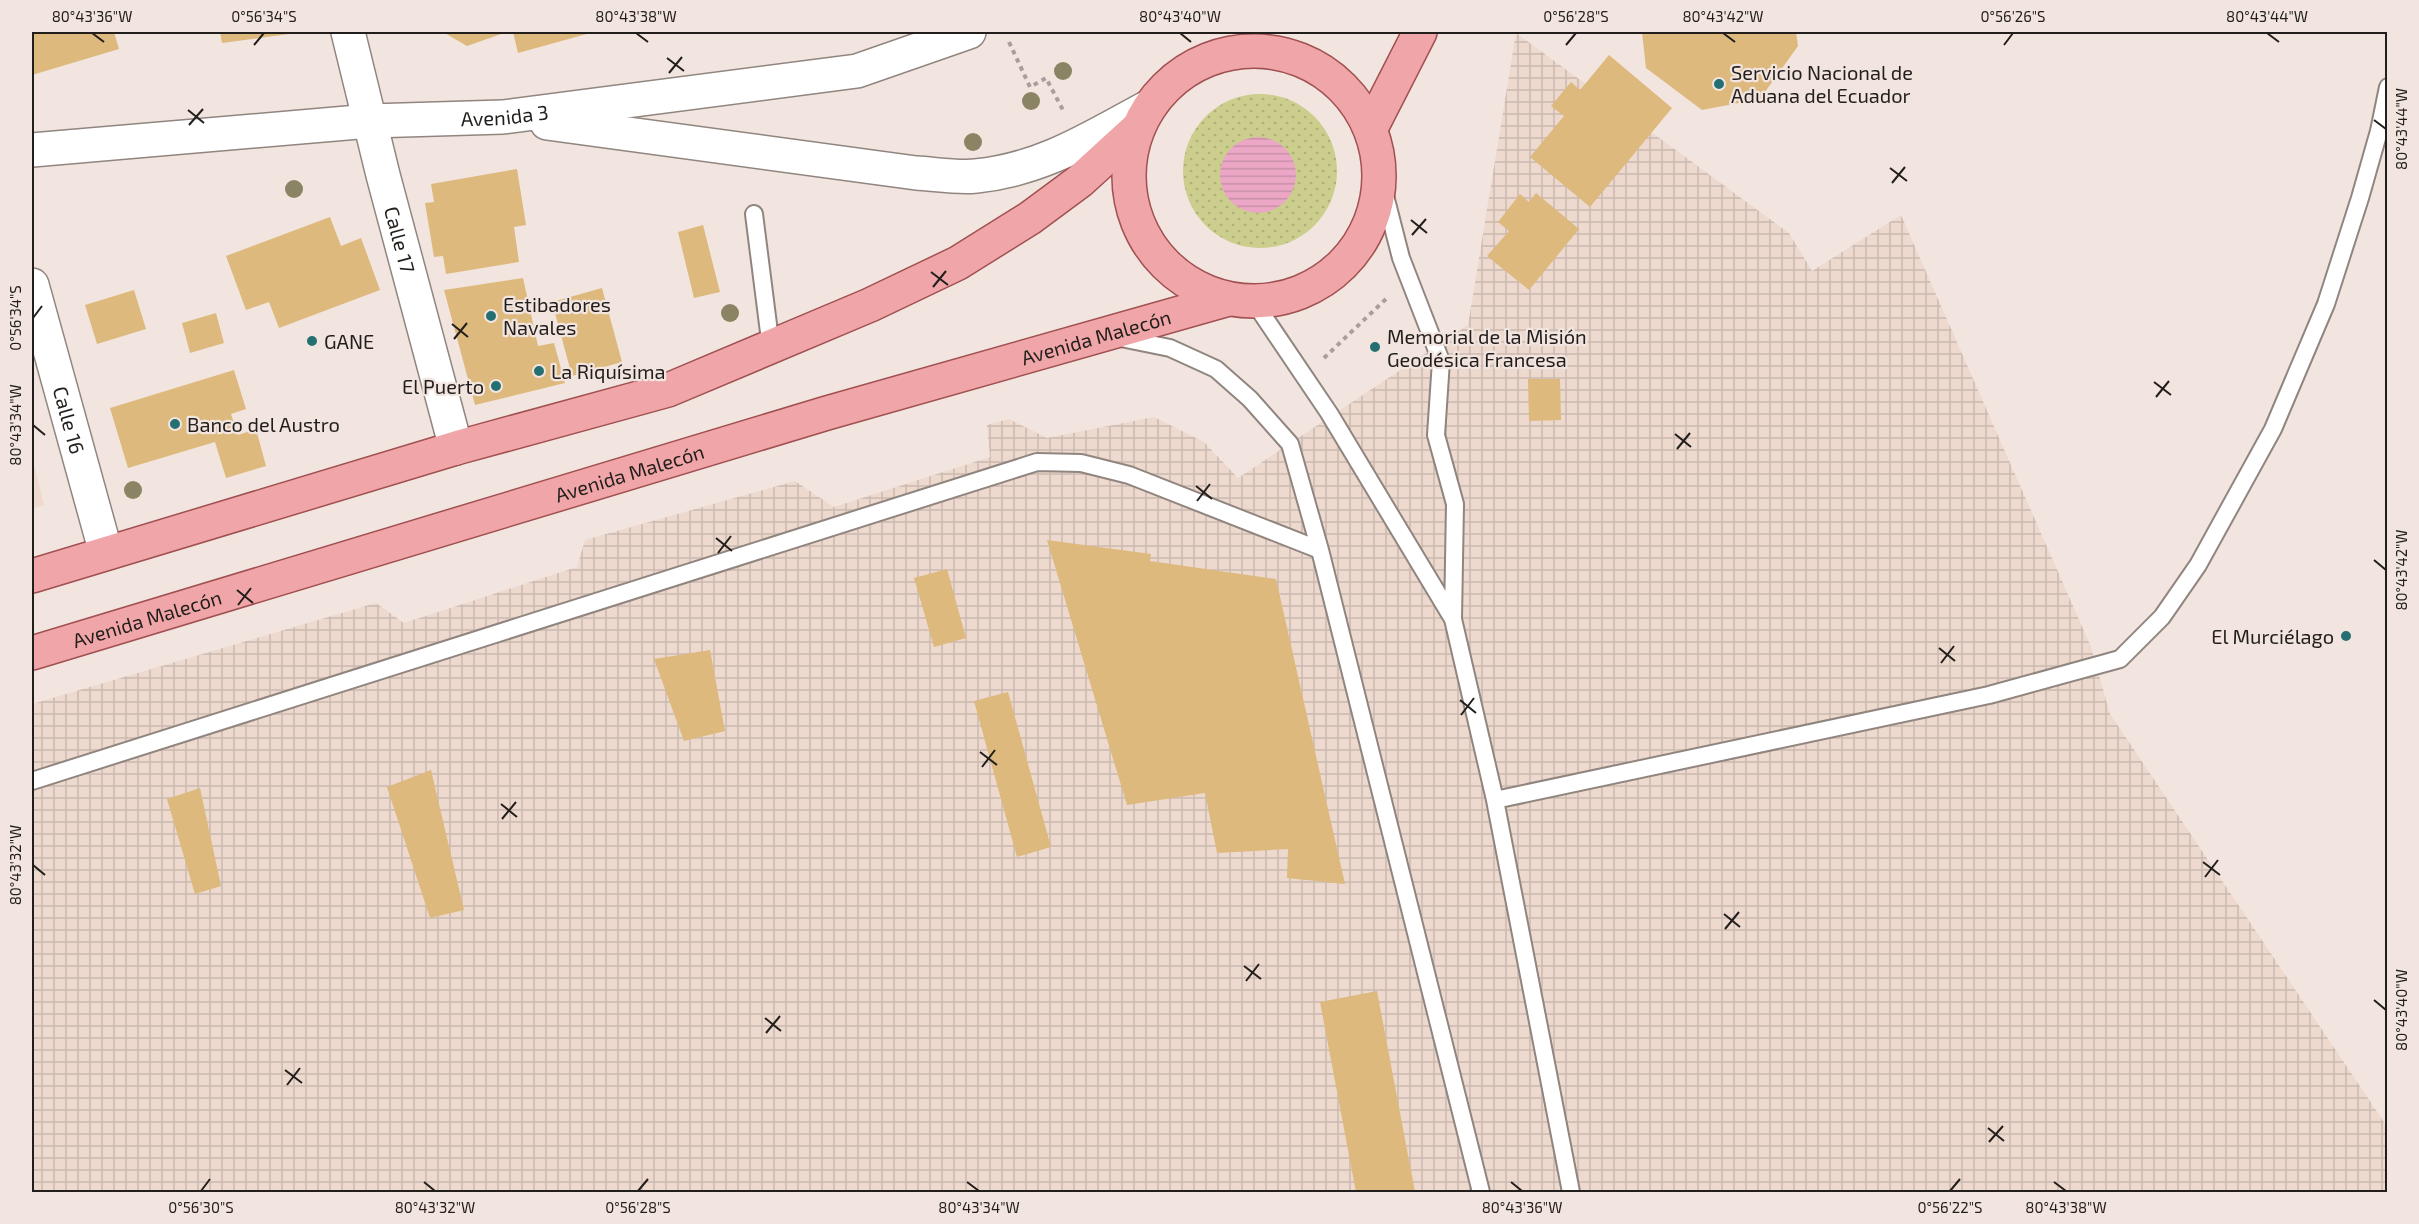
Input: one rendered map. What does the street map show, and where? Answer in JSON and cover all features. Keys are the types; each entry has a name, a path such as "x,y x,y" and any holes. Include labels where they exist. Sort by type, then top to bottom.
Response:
{"main road":[{"path":"32,576 456,448 668,390 870,304 958,263 1030,218 1080,181 1144,117 1166,87 1188,68 1207,59 1241,32"},
{"path":"1371,128 1420,32"},
{"name":"Avenida Malecón","path":"32,653 827,413 1104,334 1241,301 1282,298 1308,289 1332,274 1352,255 1367,231 1377,204 1380,176 1378,152 1371,128 1358,103 1339,82 1316,65 1290,54 1262,50 1234,52 1207,59"},
{"path":"1144,117 1130,158 1129,190 1137,221 1151,248 1172,272 1199,289 1241,301"}],"street":[{"name":"Calle 17","path":"348,32 456,448"},
{"name":"Avenida 3","path":"32,150 370,121 503,117 857,71 969,32"},
{"path":"503,117 916,173 973,176 1011,171 1057,156 1144,117"},
{"name":"Calle 16","path":"32,285 106,553"}],"lane":[{"path":"1495,800 1989,695 2120,659 2162,617 2198,565 2273,429 2326,304 2360,198 2379,131 2388,87"},
{"path":"1380,176 1401,258 1441,361 1436,435 1455,504 1453,620 1495,800 1571,1192"},
{"path":"754,214 771,348"},
{"path":"1241,301 1304,376 1453,620"},
{"path":"1104,334 1170,348 1215,369 1250,399 1290,444 1320,550 1481,1192"},
{"path":"32,781 1037,462 1081,463 1128,475 1320,550"}],"path":[{"path":"1009,42 1030,87 1046,78 1067,118"},
{"path":"1304,376 1409,279"}],"shaded area":[{"path":"1516,33 1789,233 1812,271 1901,215 2091,647 2110,714 2388,1128 2387,1192 32,1192 32,704 376,603 404,623 577,567 585,540 795,481 834,507 990,457 987,425 1009,419 1047,438 1154,417 1204,442 1238,478 1468,325"},
{"path":"1266,137 1279,143 1290,154 1296,167 1294,190 1279,207 1266,213 1250,213 1237,207 1222,190 1220,167 1226,154 1243,139"},
{"path":"32,456 44,505 32,509"}],"green space":[{"path":"1260,94 1289,100 1303,107 1314,117 1324,128 1331,142 1337,171 1331,200 1324,214 1314,225 1303,235 1289,242 1260,248 1231,242 1217,235 1206,225 1196,214 1189,200 1183,171 1189,142 1196,128 1206,117 1217,107 1231,100"}],"building":[{"path":"32,32 114,32 119,49 32,75"},
{"path":"220,32 296,32 296,33 222,43"},
{"path":"443,32 504,32 504,33 467,46"},
{"path":"513,32 594,32 518,53"},
{"name":"Servicio Nacional de Aduana del Ecuador","path":"1642,32 1796,32 1798,46 1760,99 1702,110 1646,68"},
{"path":"1609,55 1672,108 1590,207 1530,157 1564,116 1551,106 1571,82 1580,90"},
{"path":"517,169 526,225 514,227 519,262 446,274 443,256 434,257 425,203 434,202 431,184"},
{"path":"1536,193 1579,229 1529,290 1487,256 1509,231 1498,222 1520,194 1529,202"},
{"path":"330,217 341,246 361,238 380,290 279,328 269,302 246,310 226,256"},
{"path":"703,225 720,292 694,298 678,232"},
{"name":"Estibadores Navales","path":"523,278 538,346 554,343 565,383 475,405 444,290"},
{"path":"602,288 622,362 572,376 552,302"},
{"path":"134,290 146,329 97,344 85,305"},
{"path":"216,313 224,343 190,353 182,323"},
{"name":"Banco del Austro","path":"234,370 246,409 231,414 238,435 256,429 266,466 226,478 215,442 128,468 110,408"},
{"path":"1528,379 1560,379 1561,420 1529,421"},
{"path":"1047,540 1151,554 1150,561 1276,579 1345,884 1287,878 1288,849 1217,853 1205,793 1127,805"},
{"path":"947,569 966,638 934,647 914,578"},
{"path":"710,650 725,731 684,741 654,659"},
{"path":"1008,692 1051,847 1017,857 974,701"},
{"path":"431,770 464,910 430,918 387,787"},
{"path":"200,788 221,886 195,894 167,799"},
{"path":"1377,991 1415,1192 1356,1192 1320,1002"}],"place":[{"name":"Servicio Nacional de Aduana del Ecuador","path":"1719,84"},
{"name":"Estibadores Navales","path":"491,316"},
{"name":"GANE","path":"312,341"},
{"name":"Memorial de la Misión Geodésica Francesa","path":"1375,347"},
{"name":"La Riquísima","path":"539,371"},
{"name":"El Puerto","path":"496,386"},
{"name":"Banco del Austro","path":"175,424"},
{"name":"El Murciélago","path":"2346,636"}]}
